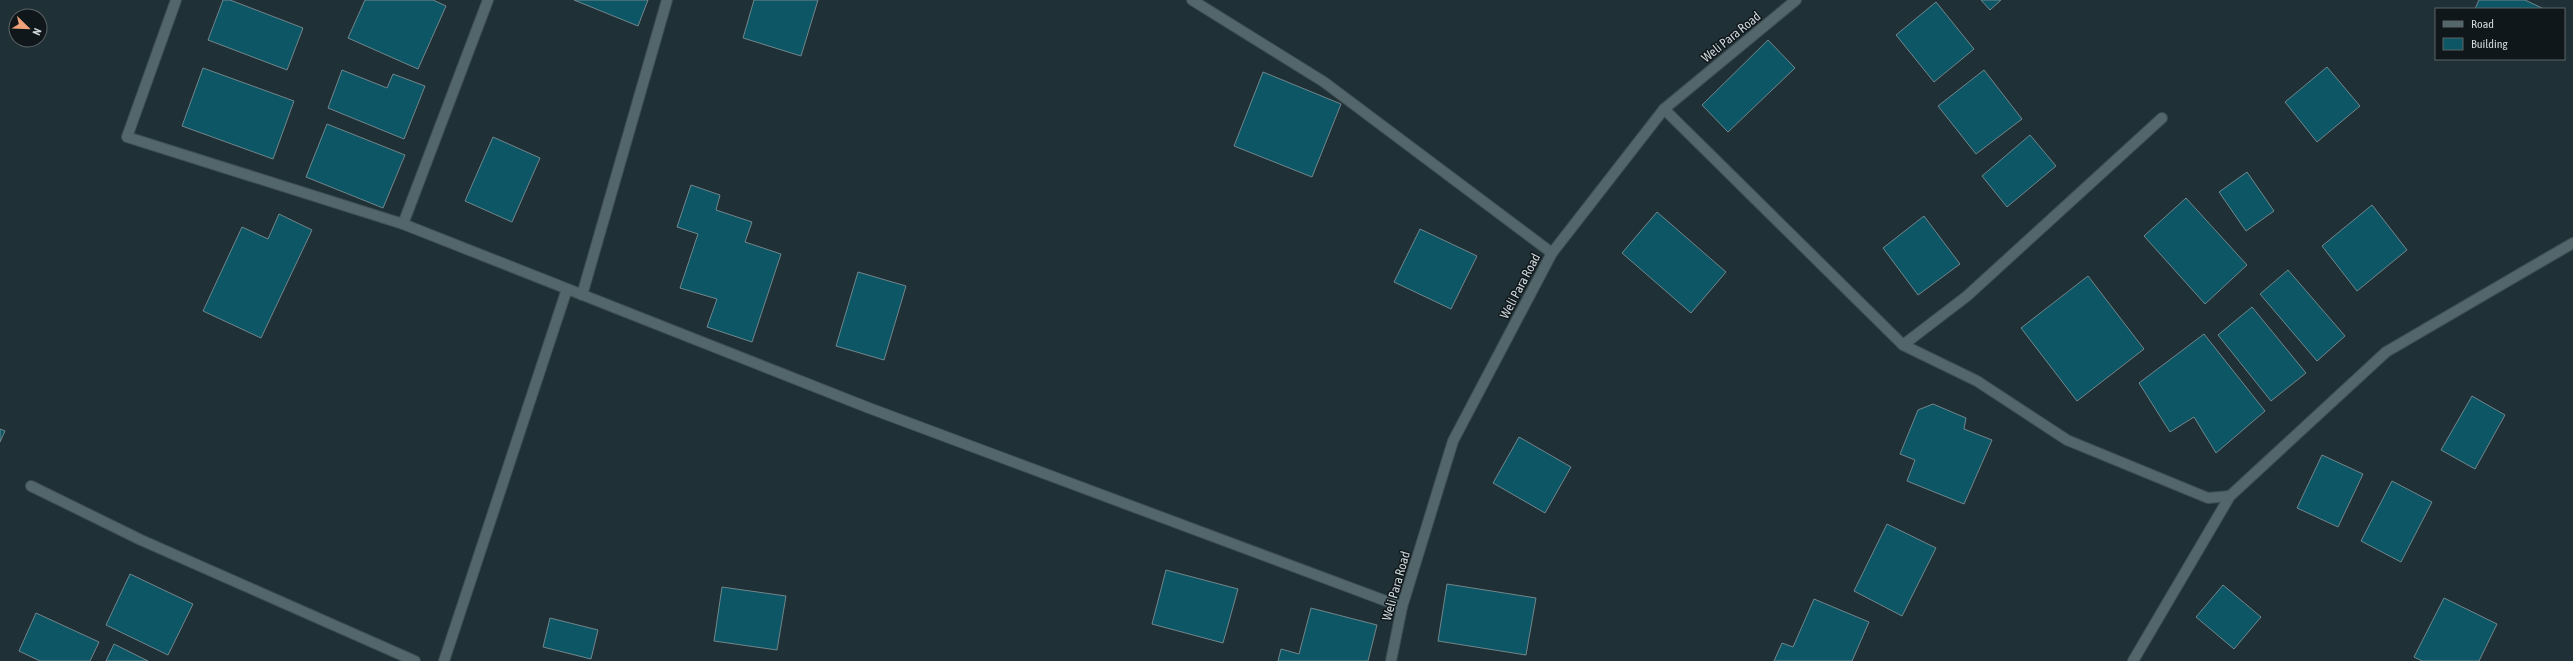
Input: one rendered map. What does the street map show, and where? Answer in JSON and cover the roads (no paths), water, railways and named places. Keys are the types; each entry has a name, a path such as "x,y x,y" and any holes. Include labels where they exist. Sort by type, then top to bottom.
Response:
{"street":[{"path":"176,0 127,136 403,224 869,408 1402,607"},
{"path":"403,224 488,0"},
{"path":"582,295 667,0"},
{"path":"1192,0 1324,82 1552,253"},
{"name":"Weli Para Road","path":"1391,661 1402,607 1453,441 1552,253 1664,109 1796,0"},
{"path":"1664,109 1903,345 1977,381 2067,440 2208,498 2230,496"},
{"path":"1903,345 1967,296 2162,118"},
{"path":"2133,661 2230,496 2386,352 2573,243"},
{"path":"444,661 567,289"},
{"path":"31,486 141,540 415,661"}]}
